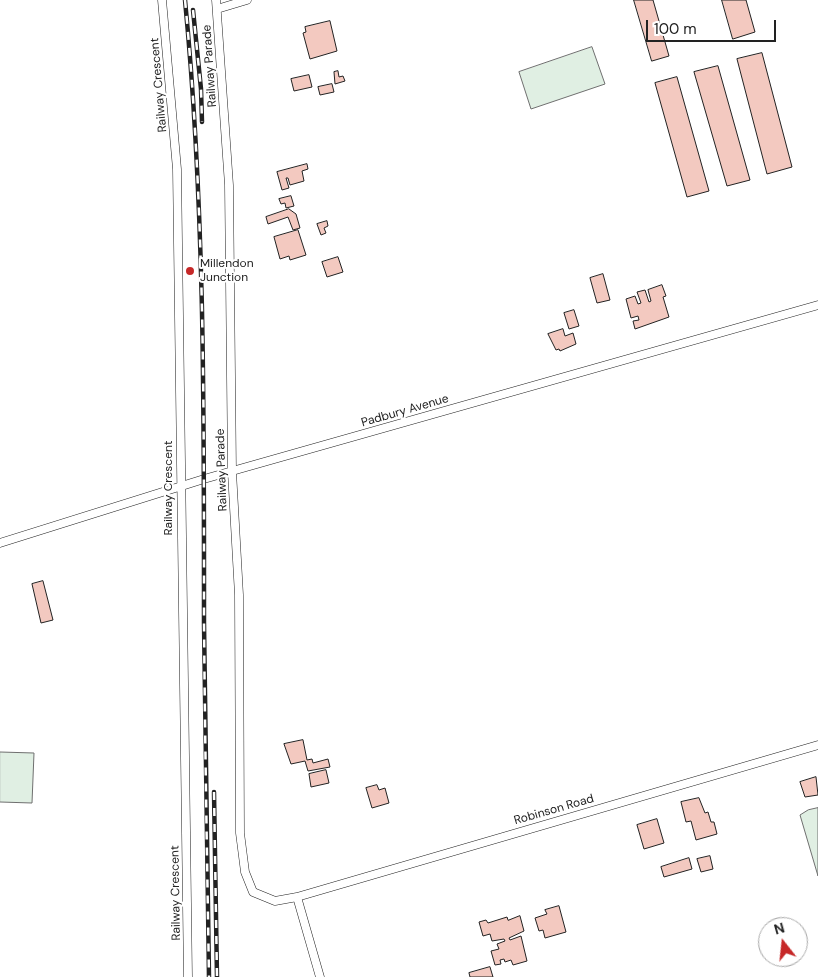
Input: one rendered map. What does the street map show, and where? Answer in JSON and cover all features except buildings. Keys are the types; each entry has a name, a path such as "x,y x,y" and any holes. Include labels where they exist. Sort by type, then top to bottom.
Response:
{"street":[{"name":"Railway Crescent","path":"162,0 177,169 181,312 180,486 188,977"},
{"path":"216,4 247,0"},
{"name":"Railway Parade","path":"216,4 229,185 232,472 239,595 240,833 245,872 253,892 275,902 297,897"},
{"name":"Padbury Avenue","path":"0,543 180,486 818,305"},
{"name":"Robinson Road","path":"297,897 818,745"},
{"path":"297,897 320,977"}],"green space":[{"path":"592,47 605,84 531,109 519,72"},
{"path":"0,752 34,753 32,803 0,802"},
{"path":"818,808 818,876 800,815 808,810"}],"railway":[{"path":"185,0 192,78 202,312 204,667 209,977"},
{"path":"193,10 201,89 202,122"},
{"path":"214,792 217,977"}],"place":[{"name":"Millendon Junction","path":"190,271"}]}
